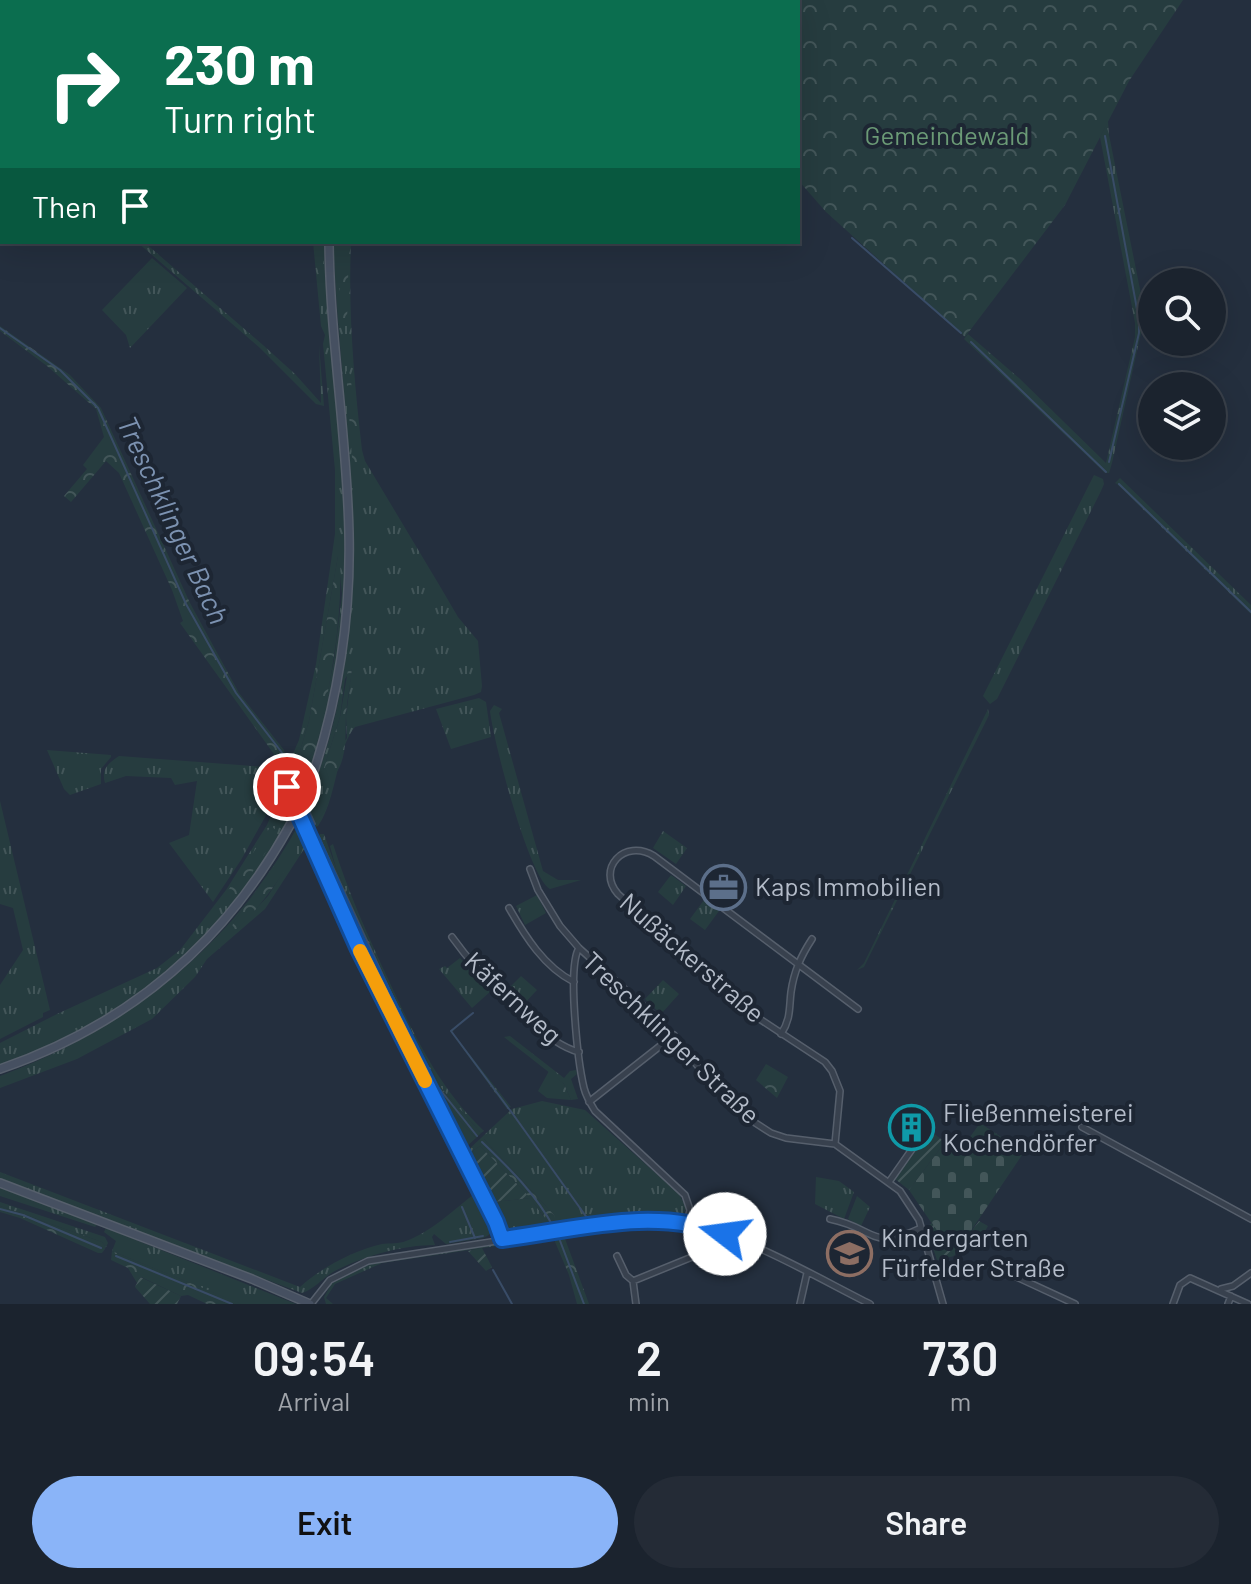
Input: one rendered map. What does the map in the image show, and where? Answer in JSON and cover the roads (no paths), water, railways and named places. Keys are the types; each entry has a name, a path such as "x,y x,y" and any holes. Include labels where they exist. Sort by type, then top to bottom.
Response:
{"main road":[{"path":"0,1069 41,1055 96,1028 173,973 234,910 266,866 310,783 337,690 348,585 348,519 329,244"},
{"path":"0,1183 310,1304"}],"street":[{"path":"279,768 358,947 502,1239"},
{"name":"Nußäckerstraße","path":"835,1144 840,1091 832,1071 816,1054 746,1010 618,894 612,888 610,877 617,859 631,849 646,851 858,1009"},
{"name":"Treschklinger Straße","path":"530,869 560,926 579,948 674,1035 722,1095 756,1124 786,1138 835,1144 889,1182 911,1205 921,1228 943,1304"},
{"path":"509,908 541,955 574,982"},
{"name":"Käfernweg","path":"452,937 486,979 520,1011 562,1045 579,1052"},
{"name":"Nußäckerstraße","path":"781,1034 789,1020 797,964 812,939"},
{"path":"579,948 574,959 574,982 582,1081 589,1102 685,1195 690,1210 687,1224"},
{"path":"589,1102 674,1035"},
{"path":"889,1182 929,1125"},
{"path":"1082,1127 1251,1219"},
{"path":"830,1219 845,1222 883,1240 899,1238 921,1228"},
{"path":"310,1304 330,1280 368,1261 627,1221 687,1224 730,1236 870,1304"},
{"path":"633,1281 719,1246 730,1236"},
{"path":"617,1256 626,1275 633,1281 636,1304"},
{"path":"995,1267 1075,1304"},
{"path":"800,1304 807,1273"},
{"path":"1220,1290 1233,1286 1251,1273"},
{"path":"1173,1304 1184,1280 1190,1278 1248,1304"},
{"path":"1228,1304 1231,1296"}],"waterway":[{"path":"1105,136 1139,320 1139,333 1109,462"},
{"path":"852,238 961,333"},
{"name":"Treschklinger Bach","path":"0,328 60,370 98,408 186,604 236,693 283,754"},
{"path":"971,342 1106,472"},
{"path":"1119,484 1251,612"},
{"name":"Treschklinger Bach","path":"289,768 302,796"},
{"name":"Treschklinger Bach","path":"305,802 315,824"},
{"name":"Treschklinger Bach","path":"319,837 430,1077 477,1136"},
{"path":"473,1013 451,1031 509,1109"},
{"path":"510,1110 590,1222"},
{"name":"Treschklinger Bach","path":"482,1142 530,1193 554,1228"},
{"path":"462,1207 475,1238"},
{"path":"0,1209 23,1215 101,1248"},
{"path":"514,1229 552,1225"},
{"path":"450,1242 483,1236"},
{"name":"Treschklinger Bach","path":"559,1238 584,1304"},
{"path":"116,1256 232,1304"},
{"path":"493,1270 512,1304"}],"place":[{"name":"Kaps Immobilien","path":"724,887"},
{"name":"Fließenmeisterei Kochendörfer","path":"912,1128"},
{"name":"Kindergarten Fürfelder Straße","path":"850,1253"}],"park label":[{"name":"Gemeindewald","path":"947,136"}]}
